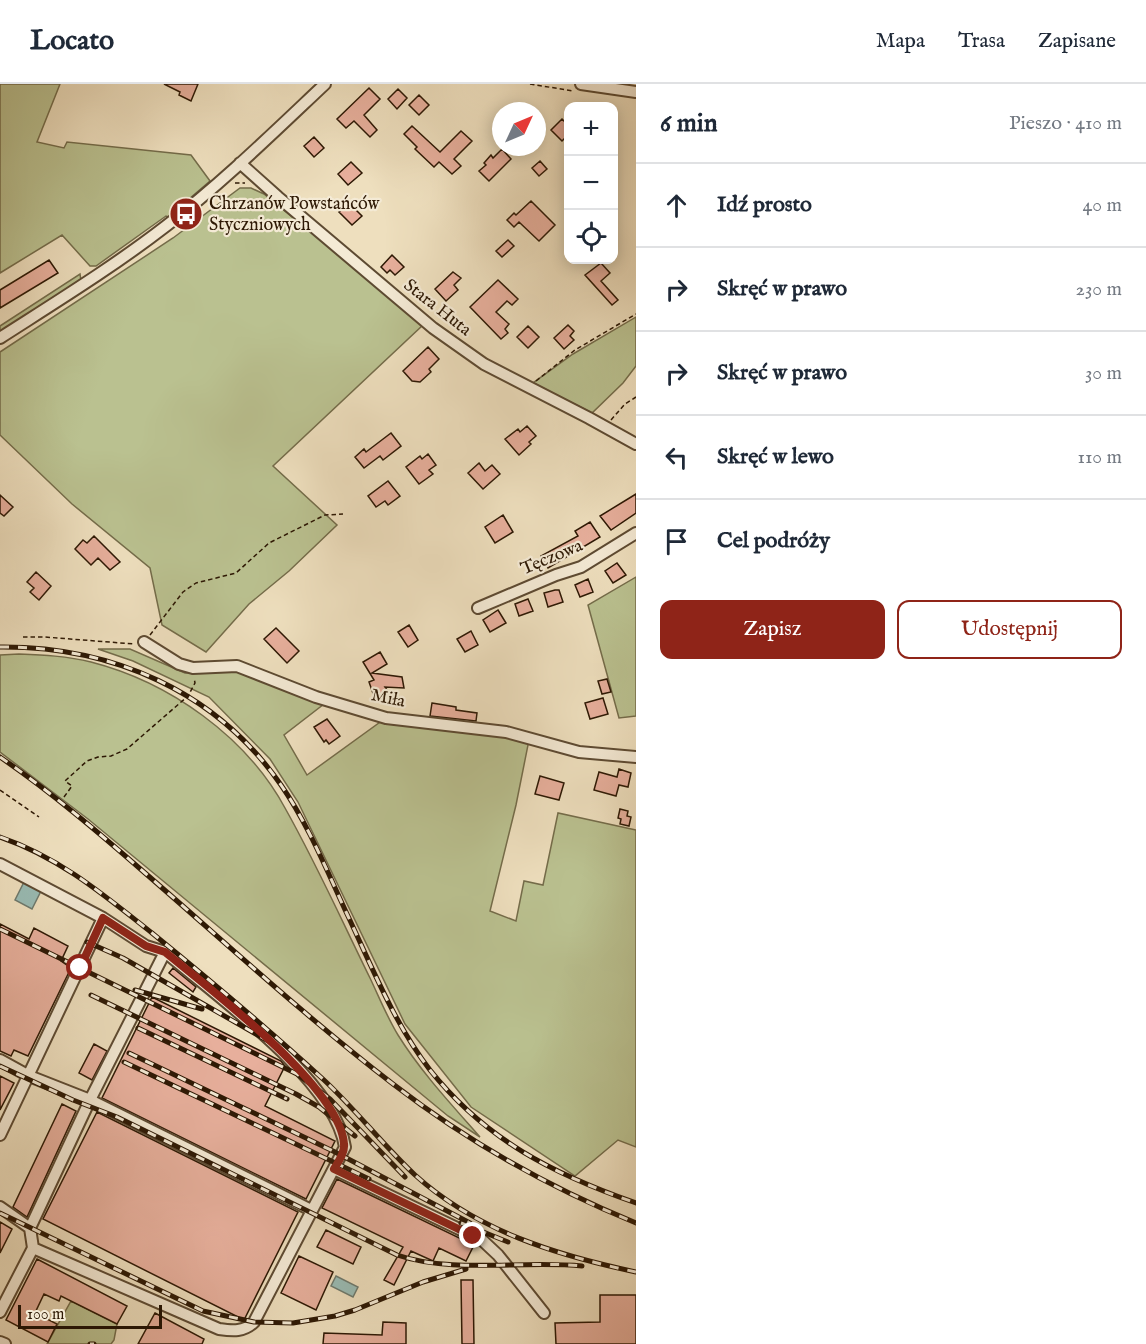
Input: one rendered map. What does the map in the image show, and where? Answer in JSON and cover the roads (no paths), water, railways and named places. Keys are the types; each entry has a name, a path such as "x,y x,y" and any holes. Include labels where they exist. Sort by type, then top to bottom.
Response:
{"street":[{"path":"0,338 133,251 176,218 326,84"},
{"path":"581,84 636,92"},
{"name":"Stara Huta","path":"240,163 433,328 477,360 636,444"},
{"name":"Tęczowa","path":"478,608 580,567 636,533"},
{"name":"Miła","path":"140,643 179,664 193,668 237,666 316,697 386,718 506,732 579,752 636,757"},
{"path":"0,864 103,918 146,946 165,952 262,1033 302,1071 334,1115 343,1133 345,1148 254,1322 248,1329 234,1331 219,1329 33,1248"},
{"path":"0,1135 103,918"},
{"path":"0,1312 33,1248 30,1228 90,1100 165,952"},
{"path":"0,1060 29,1076 90,1100 311,1210"},
{"path":"334,1169 482,1240 498,1255 544,1313"},
{"path":"0,1207 30,1228"},
{"path":"0,1341 5,1344"}],"water":[{"path":"24,882 41,891 32,909 15,900"},
{"path":"336,1276 358,1287 353,1297 331,1286"}],"railway":[{"path":"0,647 42,649 82,655 121,665 158,680 193,700 225,724 255,752 291,800 317,848 395,1014 430,1070 474,1116 523,1152 577,1180 636,1203"},
{"path":"0,757 38,784 92,828 298,1007 421,1105 510,1162 572,1195 636,1223"},
{"path":"0,837 22,845 61,866 98,891 152,933 324,1080 403,1164 439,1195 491,1226 547,1249 636,1272"},
{"path":"0,929 297,1074 330,1099 405,1177"},
{"path":"87,942 123,958 277,1046"},
{"path":"135,990 202,1009"},
{"path":"91,995 296,1094 319,1107 355,1136"},
{"path":"138,1028 287,1099"},
{"path":"129,1053 335,1152 470,1223"},
{"path":"124,1062 369,1179"},
{"path":"0,1066 73,1100 117,1117 397,1255 441,1264 582,1266"},
{"path":"0,1213 203,1311 254,1322 293,1323 335,1316 423,1282 466,1269"},
{"path":"461,1223 508,1242"}],"place":[{"name":"Chrzanów Powstańców Styczniowych","path":"186,214"}]}
